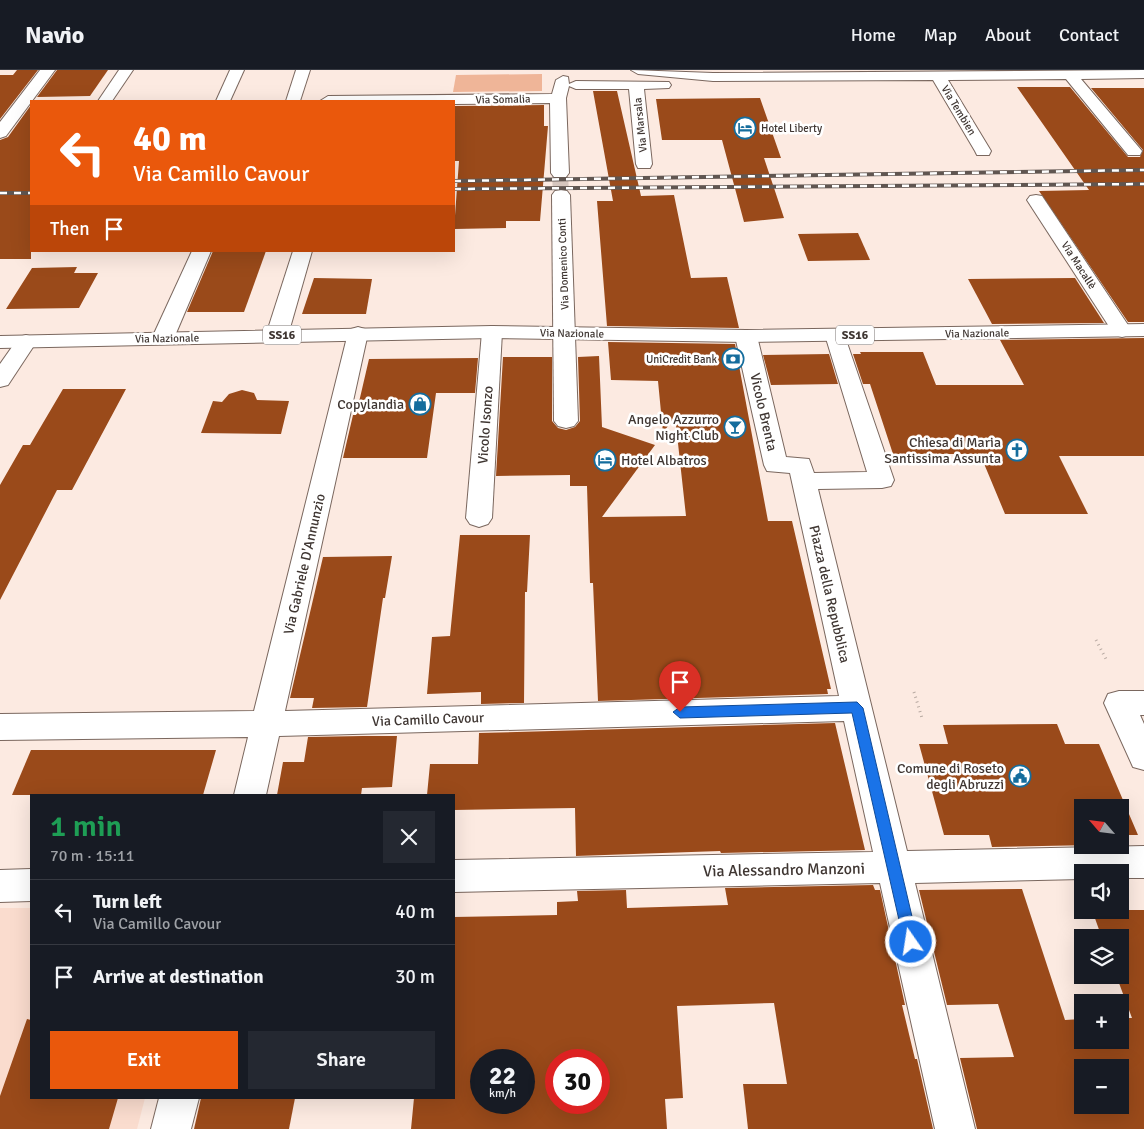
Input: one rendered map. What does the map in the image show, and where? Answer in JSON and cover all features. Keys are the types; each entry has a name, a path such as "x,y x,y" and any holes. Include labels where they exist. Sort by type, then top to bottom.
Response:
{"street":[{"path":"0,133 26,106 48,70"},
{"path":"106,100 126,70"},
{"path":"224,100 238,70"},
{"path":"293,100 304,70"},
{"path":"567,77 599,75 624,70 638,75 691,85 696,83 692,72"},
{"path":"692,72 713,77 1068,72 1144,74"},
{"path":"1068,72 1134,151"},
{"name":"Via Tembien","path":"936,73 983,150"},
{"path":"567,77 638,75"},
{"name":"Via Marsala","path":"638,75 644,164"},
{"path":"560,173 558,100 567,77"},
{"name":"Via Somalia","path":"455,100 558,100"},
{"path":"0,106 26,106"},
{"name":"Via Domenico Conti","path":"561,195 566,421"},
{"name":"Via Macallè","path":"1036,200 1122,330"},
{"path":"163,338 202,252"},
{"path":"277,335 303,252"},
{"name":"Via Nazionale","path":"0,342 358,333 492,332 746,336 1144,330"},
{"name":"Vicolo Isonzo","path":"479,518 492,332"},
{"name":"Via Gabriele D'Annunzio","path":"250,794 358,333"},
{"path":"802,473 882,480 836,335"},
{"name":"Vicolo Brenta","path":"746,336 776,465 802,473"},
{"path":"0,380 26,341"},
{"name":"Piazza della Repubblica","path":"802,473 954,1129"},
{"path":"1132,703 1144,757"},
{"name":"Via Camillo Cavour","path":"0,727 267,724 857,708"},
{"name":"Via Alessandro Manzoni","path":"455,876 1144,862"},
{"path":"0,886 30,886"},
{"path":"171,1129 179,1099"}],"path":[{"path":"1096,640 1106,660"},
{"path":"914,692 922,718"}],"shaded area":[{"path":"542,74 542,91 453,92 456,75"},
{"path":"0,908 30,908 30,1099 145,1099 137,1129 0,1129"}],"building":[{"path":"17,70 38,70 0,119 0,75 13,75"},
{"path":"57,70 108,70 90,96 37,97"},
{"path":"1017,87 1070,87 1128,157 1140,157 1143,150 1091,88 1144,88 1144,322 1128,322 1039,191 1089,190"},
{"path":"593,91 617,91 641,196 674,195 691,278 727,277 739,328 607,326 597,201 613,201"},
{"path":"760,98 781,158 764,158 784,218 744,222 722,140 662,140 656,99"},
{"path":"544,105 544,126 548,126 540,221 506,221 506,228 455,229 459,161 455,161 455,106"},
{"path":"30,106 31,259 0,259 0,140 8,137"},
{"path":"858,233 870,260 808,261 798,234"},
{"path":"213,252 266,252 244,312 187,312"},
{"path":"77,267 74,273 98,273 79,308 6,309 32,268"},
{"path":"314,278 372,279 366,314 302,314"},
{"path":"1075,278 1104,323 992,324 968,279"},
{"path":"1144,338 1144,456 1059,456 1088,514 1005,514 980,454 893,454 870,384 863,384 853,354 861,354 860,352 923,352 936,385 1024,385 1000,340"},
{"path":"608,342 735,344 768,521 792,521 831,689 827,689 828,694 598,701 593,583 590,583 587,486 570,486 570,475 496,476 503,357 552,357 552,421 558,428 566,430 575,427 580,421 578,357 599,356 602,427 655,445 602,517 686,516 675,416 663,433 658,381 611,380"},
{"path":"829,354 838,384 771,385 763,355"},
{"name":"Copylandia","path":"478,358 475,393 436,393 427,458 343,458 353,415 356,415 369,359"},
{"path":"63,389 126,389 72,490 57,490 0,600 0,485 23,445 30,445"},
{"path":"242,390 254,393 257,400 289,401 281,434 201,433 213,401 222,402 229,394"},
{"path":"460,535 530,535 527,592 525,592 524,703 481,704 481,692 427,694 432,637 450,636"},
{"path":"392,556 385,598 383,598 367,707 312,708 314,698 290,698 323,557"},
{"path":"835,723 865,850 721,853 720,851 576,856 575,808 455,810 455,794 427,794 430,764 478,764 479,733"},
{"name":"Comune di Roseto degli Abruzzi","path":"1057,724 1065,744 1099,744 1123,799 1074,799 1074,845 992,847 989,835 944,835 919,744 948,744 943,725"},
{"path":"397,736 392,787 362,788 361,794 277,794 283,762 304,762 308,737"},
{"path":"31,750 216,750 203,794 12,795"},
{"name":"Comune di Roseto degli Abruzzi","path":"1129,814 1138,835 1129,835"},
{"path":"873,885 875,890 880,890 905,1005 902,1005 933,1129 748,1129 743,1084 787,1084 774,1003 677,1006 683,1098 665,1099 667,1129 411,1129 414,1099 455,1099 455,917 557,915 557,902 578,901 577,891 626,890 627,908 728,905 725,888"},
{"path":"1022,889 1065,1020 1074,1019 1074,1049 1129,1049 1129,1018 1132,1018 1129,1010 1129,994 1123,994 1119,984 1129,984 1129,929 1099,929 1095,919 1129,919 1129,910 1144,910 1144,1129 977,1129 960,1058 1014,1057 998,1004 947,1005 919,890"},
{"path":"27,1019 30,1020 30,1099 118,1099 109,1129 0,1129 0,1096"},
{"path":"201,1099 295,1099 289,1129 194,1129"}],"tunnel":[{"path":"560,173 561,195"}],"railway":[{"path":"455,181 1144,170"},
{"path":"455,189 1144,184"},
{"path":"0,193 30,193"}],"place":[{"name":"Hotel Liberty","path":"745,128"},
{"name":"UniCredit Bank","path":"733,359"},
{"name":"Copylandia","path":"420,404"},
{"name":"Angelo Azzurro Night Club","path":"735,427"},
{"name":"Chiesa di Maria Santissima Assunta","path":"1017,450"},
{"name":"Hotel Albatros","path":"605,460"},
{"name":"Comune di Roseto degli Abruzzi","path":"1020,776"}],"route":[{"path":"680,712 857,708 911,942"}]}
